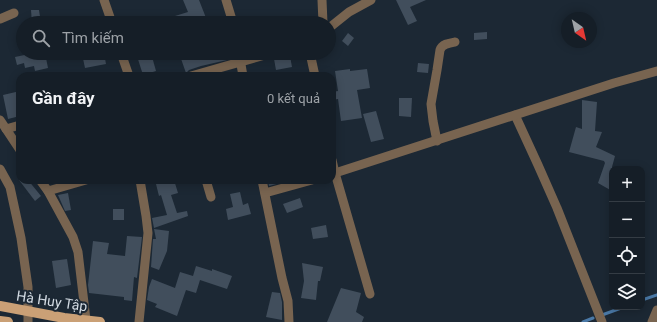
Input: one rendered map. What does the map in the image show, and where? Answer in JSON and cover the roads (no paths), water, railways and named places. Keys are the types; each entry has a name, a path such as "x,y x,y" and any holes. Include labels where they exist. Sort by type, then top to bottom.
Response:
{"main road":[{"name":"Hà Huy Tập","path":"0,306 100,322"},
{"name":"Hà Huy Tập","path":"0,321 8,322"}],"street":[{"path":"104,0 110,16"},
{"path":"226,0 231,16"},
{"path":"322,0 323,16"},
{"path":"336,22 349,12 371,0"},
{"path":"0,19 14,13"},
{"path":"437,140 431,104 438,70 440,50 444,45 455,42"},
{"path":"123,60 128,72"},
{"path":"201,72 232,60"},
{"path":"240,60 242,72"},
{"path":"311,60 313,72"},
{"path":"336,173 614,83 657,71"},
{"path":"515,115 557,208 602,322"},
{"path":"0,120 16,144"},
{"path":"6,129 16,126"},
{"path":"0,169 10,187 21,238 28,287 28,322"},
{"path":"43,184 73,237 78,252 86,320"},
{"path":"48,191 72,184"},
{"path":"139,322 148,233 141,184"},
{"path":"207,184 211,198"},
{"path":"263,184 288,301 289,322"},
{"path":"265,193 298,184"},
{"path":"336,184 370,294"},
{"path":"652,322 657,310"}],"waterway":[{"path":"645,299 657,295"},
{"path":"602,315 616,310"},
{"path":"583,322 593,318"}]}
